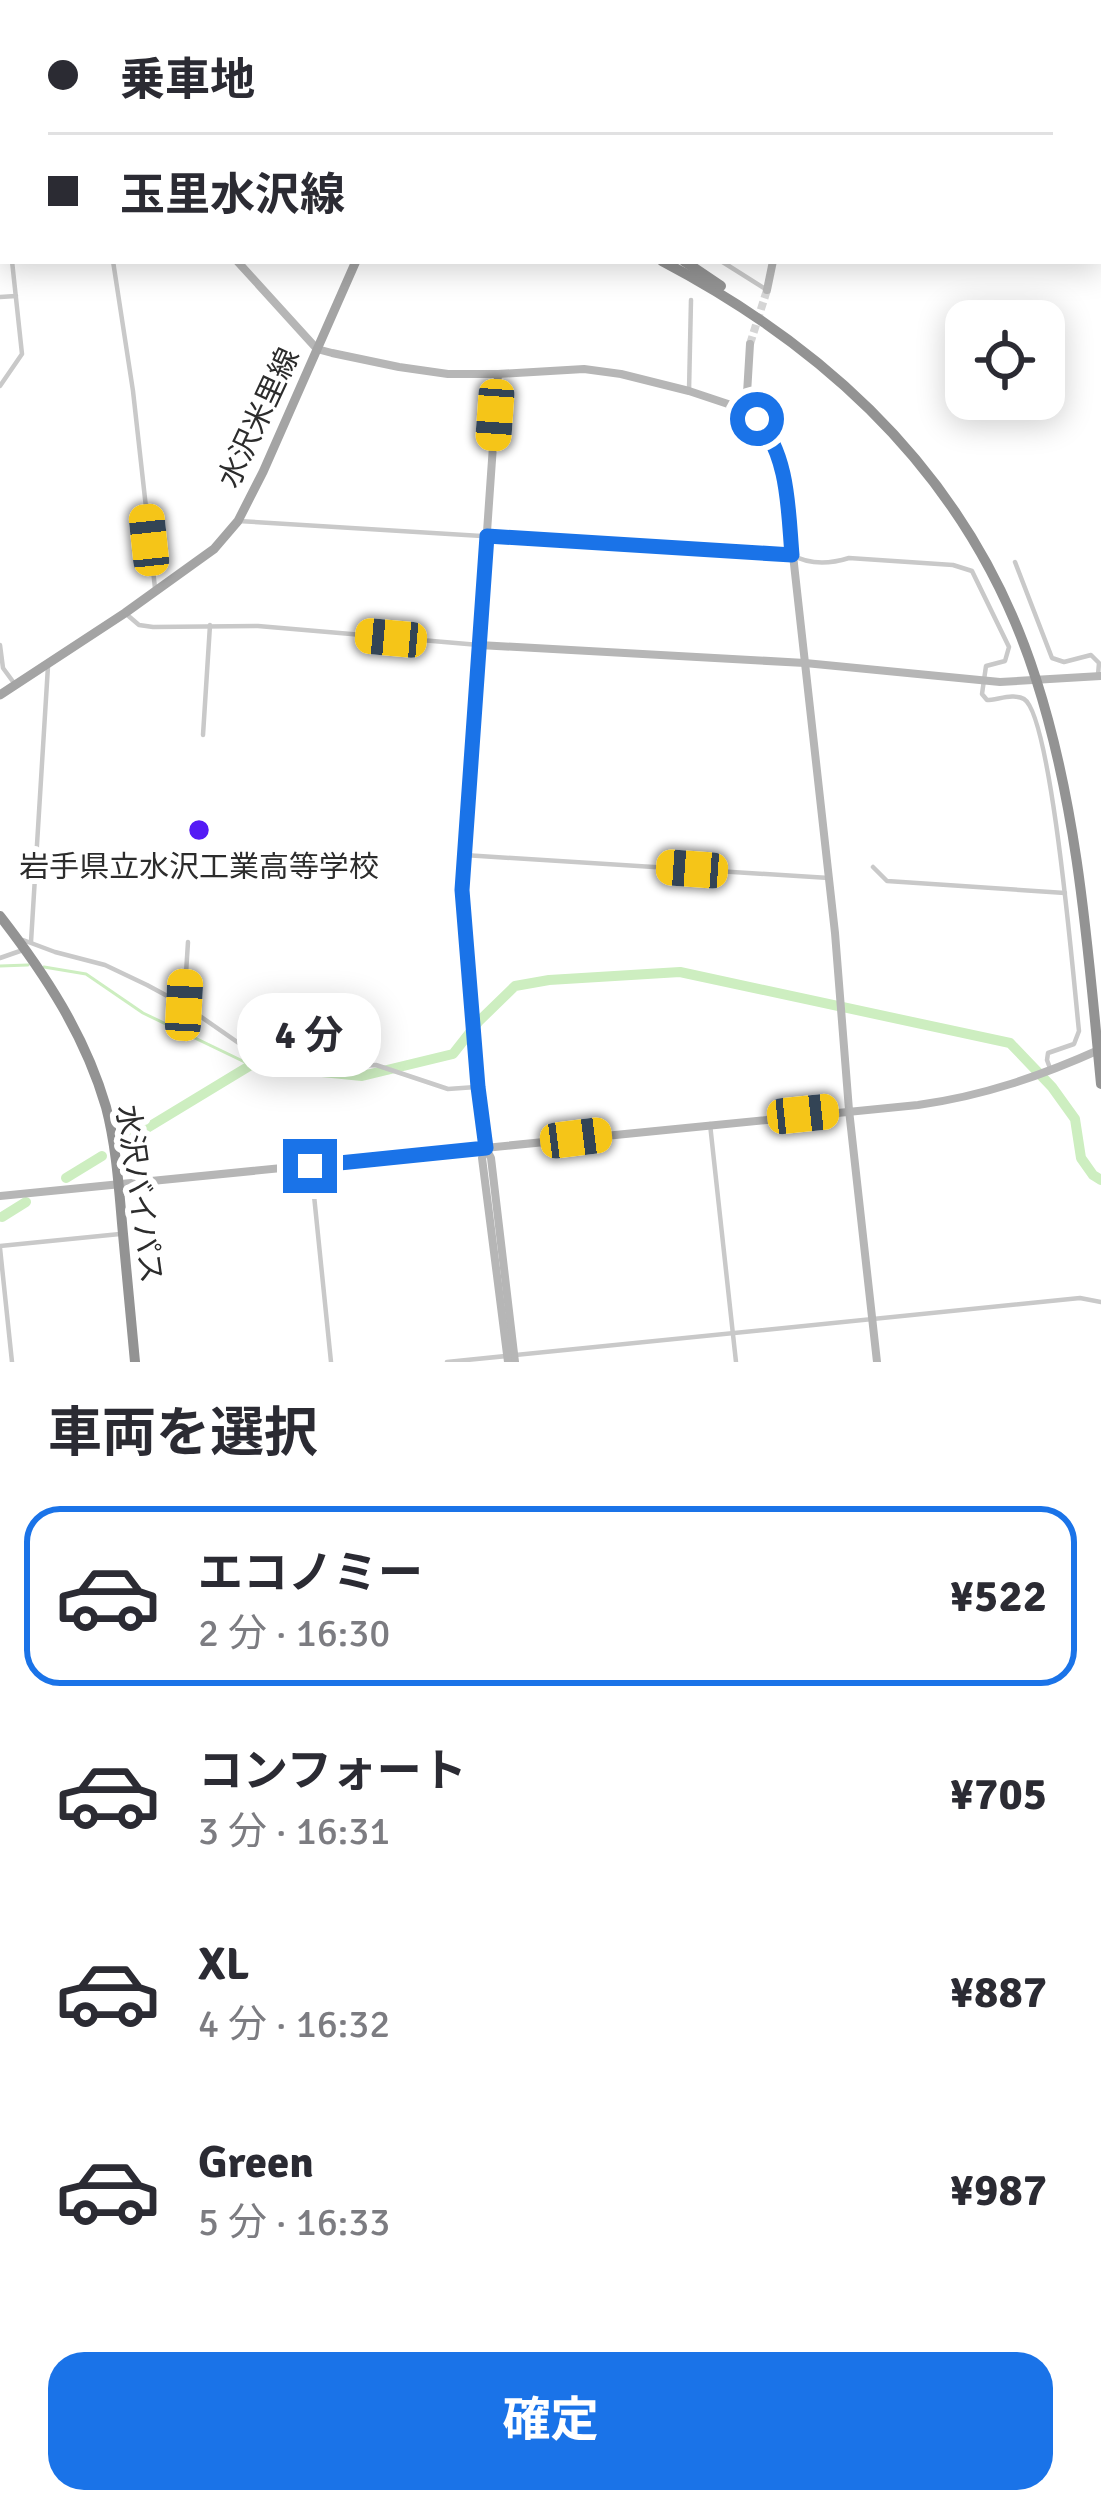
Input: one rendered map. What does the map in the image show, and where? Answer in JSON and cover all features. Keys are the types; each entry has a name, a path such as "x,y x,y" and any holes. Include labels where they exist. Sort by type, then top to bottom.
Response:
{"highway":[{"path":"668,264 794,342"},
{"path":"688,264 794,342 883,422 933,482 995,581 1036,680 1064,789 1101,1084"},
{"name":"水沢バイパス","path":"0,916 25,943 64,1006 105,1105 120,1184 135,1362"}],"main road":[{"name":"水沢米里線","path":"0,695 214,549 238,520 355,264"}],"street":[{"path":"0,386 22,354 12,264"},
{"path":"113,264 156,591"},
{"path":"240,264 317,349 448,374 584,369 621,374 746,410 765,428 780,458 805,663 877,1362"},
{"path":"727,264 766,290 772,264"},
{"path":"0,298 16,296"},
{"path":"689,391 692,300"},
{"path":"746,410 750,344"},
{"path":"498,374 462,890 478,1087 491,1158 511,1359"},
{"path":"238,520 792,555 802,561 833,563 849,558 953,565 972,571 1009,646 1005,661 986,666 982,694 987,700 1019,697 1032,710 1060,844 1079,1031 1074,1044 1048,1053 1051,1071"},
{"path":"125,613 139,625 258,626 479,645 805,663 983,681 1099,676 1099,663 1091,655 1064,662 1052,658 1015,562"},
{"path":"203,735 210,625"},
{"path":"0,645 3,668 15,685"},
{"path":"25,943 49,662"},
{"path":"464,855 829,878"},
{"path":"873,867 887,881 1066,893"},
{"path":"0,935 106,965 184,1005 253,1053 380,1067 448,1089 478,1087"},
{"path":"184,1005 188,942"},
{"path":"0,958 25,943"},
{"path":"0,1196 954,1100 1027,1080 1099,1050"},
{"path":"710,1124 736,1362"},
{"path":"310,1166 331,1362"},
{"path":"12,1362 0,1245 123,1233"},
{"path":"447,1362 1079,1298 1101,1302"}],"waterway":[{"path":"0,966 28,965"},
{"path":"44,967 86,974 143,1013 251,1065"},
{"path":"124,1142 251,1065 362,1076 453,1054 515,986 680,972 1010,1043 1075,1119 1081,1158 1101,1180"},
{"path":"66,1178 102,1156"},
{"path":"2,1217 26,1202"}],"tunnel":[{"path":"750,344 767,290"}],"place":[{"name":"岩手県立水沢工業高等学校","path":"199,830"}],"route":[{"path":"310,1166 486,1148 462,890 487,536 792,555 780,458 757,419"}]}
